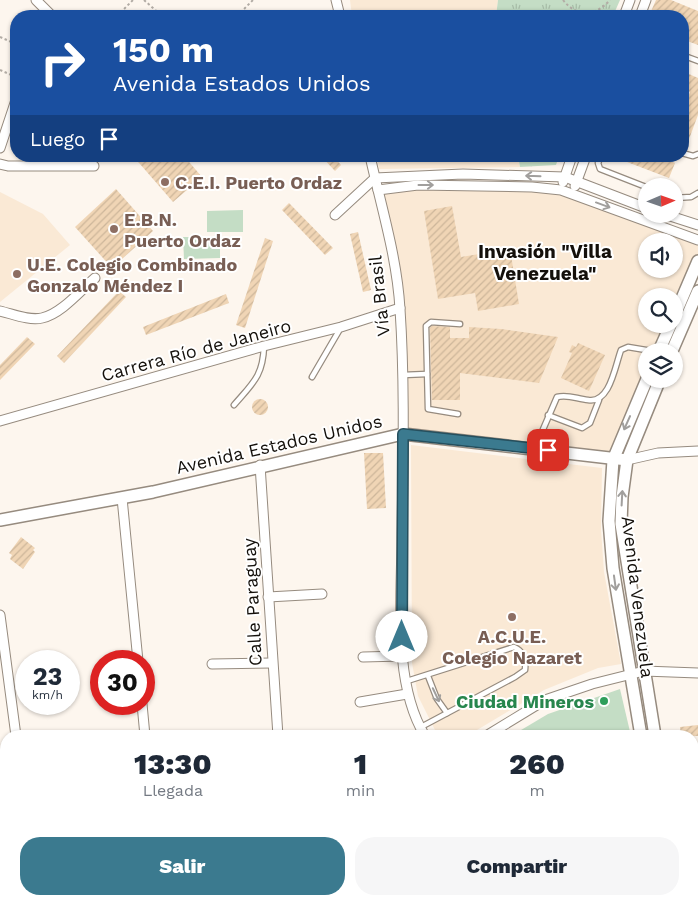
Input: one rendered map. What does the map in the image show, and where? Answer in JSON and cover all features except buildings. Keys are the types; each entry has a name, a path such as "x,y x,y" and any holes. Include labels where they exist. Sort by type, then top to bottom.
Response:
{"street":[{"path":"36,0 46,10"},
{"path":"0,148 10,118"},
{"name":"Vía Brasil","path":"371,162 396,273 400,308 403,434 402,656 407,694 420,728"},
{"path":"561,190 570,162"},
{"path":"572,194 584,162"},
{"path":"0,164 8,166 94,166"},
{"path":"335,215 375,178 464,174 564,177 638,205"},
{"path":"378,190 438,185 532,187 561,190 698,240"},
{"path":"683,220 698,225"},
{"path":"683,296 698,261"},
{"path":"0,310 28,318 42,318 54,313 95,278"},
{"path":"675,343 698,291"},
{"name":"Carrera Río de Janeiro","path":"0,421 264,346 341,327 400,308"},
{"name":"Avenida Venezuela","path":"639,730 613,568 609,521 613,460 643,388"},
{"name":"Avenida Venezuela","path":"654,730 621,524 622,497 627,460 656,388"},
{"name":"Avenida Estados Unidos","path":"0,520 122,498 260,465 403,434 535,448 613,460 627,460"},
{"path":"627,460 658,453 698,450"},
{"name":"Calle Paraguay","path":"260,465 272,663 274,730"},
{"path":"122,498 137,650"},
{"path":"268,597 322,594"},
{"path":"0,615 15,730"},
{"path":"363,656 402,656"},
{"path":"212,664 272,663"},
{"path":"496,730 545,700 592,684 644,671 698,673"},
{"path":"360,702 407,694"},
{"path":"143,715 144,730"}],"lane":[{"path":"598,162 600,169 638,184"},
{"path":"683,198 692,197 698,193"},
{"path":"458,414 428,409 427,323 460,324"},
{"path":"312,377 341,327"},
{"path":"234,405 257,378 264,366 264,346"},
{"path":"548,414 582,428 590,423 599,400 606,392 621,350 628,348 638,349"},
{"path":"401,375 427,374"},
{"path":"535,448 557,396 564,395 593,401 599,400"},
{"path":"405,682 428,676 508,648 517,648 523,654 526,662 525,670 420,728"},
{"path":"428,676 437,699 447,713"}],"path":[{"path":"123,10 133,0"},
{"path":"144,0 155,10"},
{"path":"563,0 575,10"},
{"path":"599,10 610,0"}],"shaded area":[{"path":"350,0 498,0 497,10 351,10"},
{"path":"378,162 519,162 520,167 379,169"},
{"path":"418,185 561,190 638,218 638,223 651,223 679,233 638,233 638,278 683,278 683,235 698,240 698,261 683,296 683,288 638,288 638,333 667,333 663,343 638,343 638,388 642,388 613,460 403,434 400,308 378,190"},
{"name":"U.E. Colegio Combinado Gonzalo Méndez I","path":"0,192 43,214 70,245 0,302"},
{"name":"A.C.U.E. Colegio Nazaret","path":"411,445 602,468 601,529 604,572 621,664 598,668 544,690 477,730 435,730 418,696 412,663"}],"green space":[{"path":"498,0 620,0 616,10 497,10"},
{"path":"519,162 557,162 556,165 520,167"},
{"path":"243,210 243,232 207,232 207,211"},
{"path":"183,237 220,237 220,258 184,259"},
{"name":"Ciudad Mineros","path":"620,689 630,730 521,730 548,714"}],"place":[{"name":"C.E.I. Puerto Ordaz","path":"165,182"},
{"name":"E.B.N. Puerto Ordaz","path":"114,229"},
{"name":"U.E. Colegio Combinado Gonzalo Méndez I","path":"17,274"},
{"name":"A.C.U.E. Colegio Nazaret","path":"512,617"},
{"name":"Ciudad Mineros","path":"604,701"}],"district":[{"name":"Invasión \"Villa Venezuela\"","path":"545,262"}],"route":[{"path":"402,637 403,434 548,450"}]}
